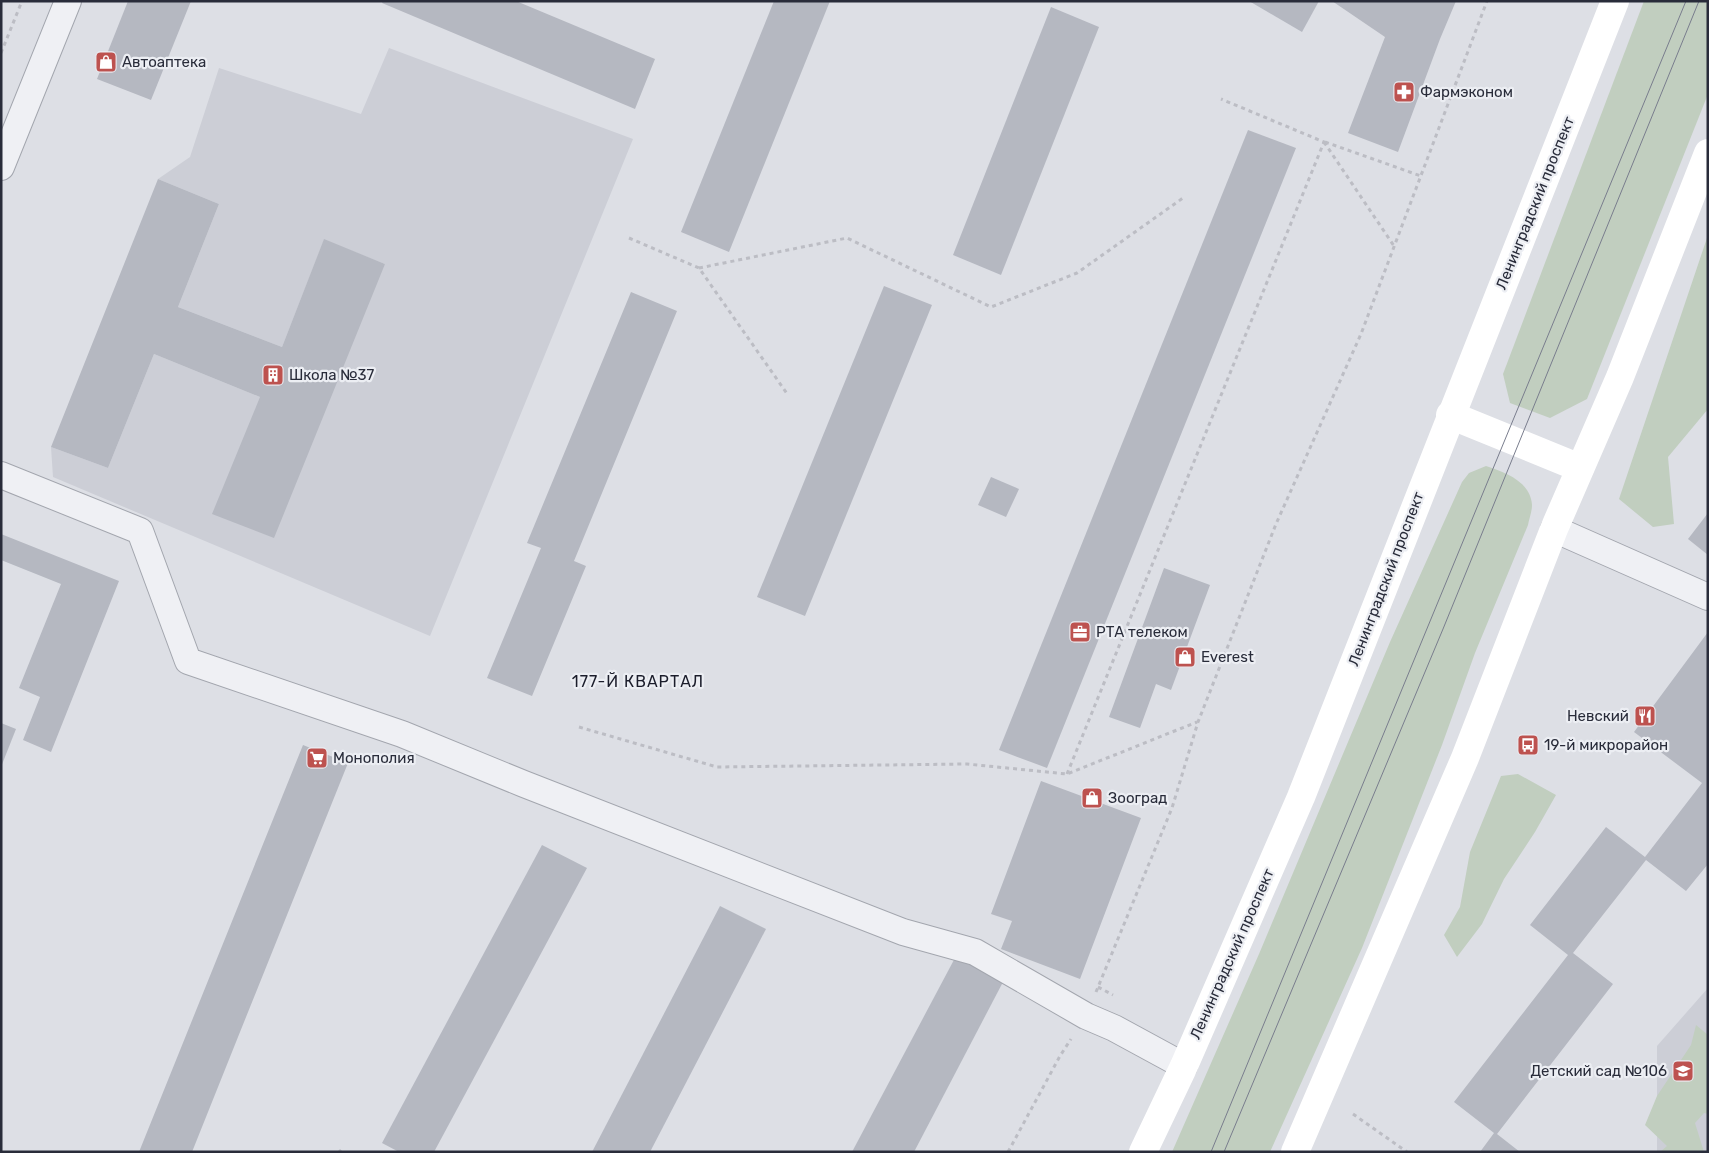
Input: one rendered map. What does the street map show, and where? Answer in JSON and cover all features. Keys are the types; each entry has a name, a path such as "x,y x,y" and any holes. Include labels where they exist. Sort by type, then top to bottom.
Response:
{"main road":[{"name":"Ленинградский проспект","path":"1143,1152 1184,1066 1300,797 1615,1"},
{"path":"1294,1152 1465,758 1554,529 1620,377 1708,153"},
{"path":"1450,415 1580,468"}],"street":[{"path":"1,167 68,1"},
{"path":"1,475 140,531 188,661 402,734 524,784 903,932 975,952 1086,1016 1114,1028 1184,1066"},
{"path":"1554,529 1708,597"}],"path":[{"path":"1,53 22,1"},
{"path":"1008,1152 1060,1056 1086,1016 1172,808 1198,722 1276,524 1361,334 1487,1"},
{"path":"1221,99 1324,142 1421,176"},
{"path":"1324,142 1394,246"},
{"path":"1066,774 1324,142"},
{"path":"699,268 847,238 991,307 1077,273 1183,198"},
{"path":"629,238 699,268 788,395"},
{"path":"579,727 717,768 967,764 1066,774 1198,722"},
{"path":"1353,1114 1407,1152"}],"shaded area":[{"path":"389,48 633,139 430,636 53,477 51,447 108,468 154,354 260,397 385,264 324,240 282,347 178,307 219,204 158,179 190,157 219,68 361,114"},
{"name":"Детский сад №106","path":"1708,988 1708,1152 1657,1152 1657,1046"}],"green space":[{"path":"1644,1 1708,1 1708,94 1587,399 1550,418 1510,403 1503,374"},
{"path":"1708,235 1708,409 1668,457 1674,524 1653,527 1619,499"},
{"path":"1486,466 1516,479 1527,490 1531,497 1532,505 1528,525 1475,653 1442,745 1362,948 1270,1152 1172,1152 1259,954 1390,642 1462,482 1469,473"},
{"path":"1518,774 1556,795 1535,832 1504,879 1482,924 1457,957 1444,935 1460,907 1470,852 1501,776"},
{"name":"Детский сад №106","path":"1696,1025 1708,1035 1708,1114 1704,1113 1695,1123 1704,1152 1660,1152 1667,1146 1645,1125 1657,1096 1691,1045"}],"building":[{"path":"128,1 191,1 151,100 97,79"},
{"path":"383,1 516,1 655,59 635,109 382,3"},
{"path":"774,1 830,1 729,252 681,232"},
{"path":"1249,1 1319,1 1302,32"},
{"path":"1332,1 1456,1 1398,152 1348,133 1385,37"},
{"path":"1051,7 1099,27 1001,275 953,255"},
{"path":"1248,130 1296,148 1047,768 999,750"},
{"name":"Школа №37","path":"158,179 219,204 178,307 282,347 324,239 385,264 274,538 212,514 260,397 154,354 108,468 51,447"},
{"path":"884,286 932,305 805,616 757,597"},
{"path":"631,292 677,311 574,561 586,566 532,696 487,678 541,548 527,543"},
{"path":"991,477 1019,489 1006,517 978,505"},
{"path":"1708,513 1708,555 1688,539"},
{"path":"1,534 119,581 51,752 23,740 40,697 19,688 61,584 1,560"},
{"path":"1164,568 1210,585 1171,690 1156,684 1140,728 1109,717"},
{"path":"1708,632 1708,864 1686,891 1646,860 1573,953 1613,984 1497,1134 1520,1152 1480,1152 1494,1133 1454,1102 1568,955 1530,925 1606,827 1645,857 1702,783 1634,732"},
{"path":"1,723 16,729 1,767"},
{"path":"303,745 348,763 192,1152 139,1152"},
{"path":"1041,781 1141,818 1080,979 1001,949 1012,921 991,914"},
{"path":"542,845 587,868 434,1152 399,1152 382,1143"},
{"path":"720,906 766,929 650,1152 592,1152"},
{"path":"956,956 1003,982 914,1152 852,1152"}],"tram line":[{"path":"1211,1152 1686,1"},
{"path":"1224,1152 1443,629 1699,1"}],"place":[{"name":"Автоаптека","path":"106,62"},
{"name":"Фармэконом","path":"1404,92"},
{"name":"Школа №37","path":"273,375"},
{"name":"РТА телеком","path":"1080,632"},
{"name":"Everest","path":"1185,657"},
{"name":"Невский","path":"1645,716"},
{"name":"19-й микрорайон","path":"1528,745"},
{"name":"Монополия","path":"317,758"},
{"name":"Зооград","path":"1092,798"},
{"name":"Детский сад №106","path":"1683,1071"}],"district":[{"name":"177-Й КВАРТАЛ","path":"638,681"}]}
